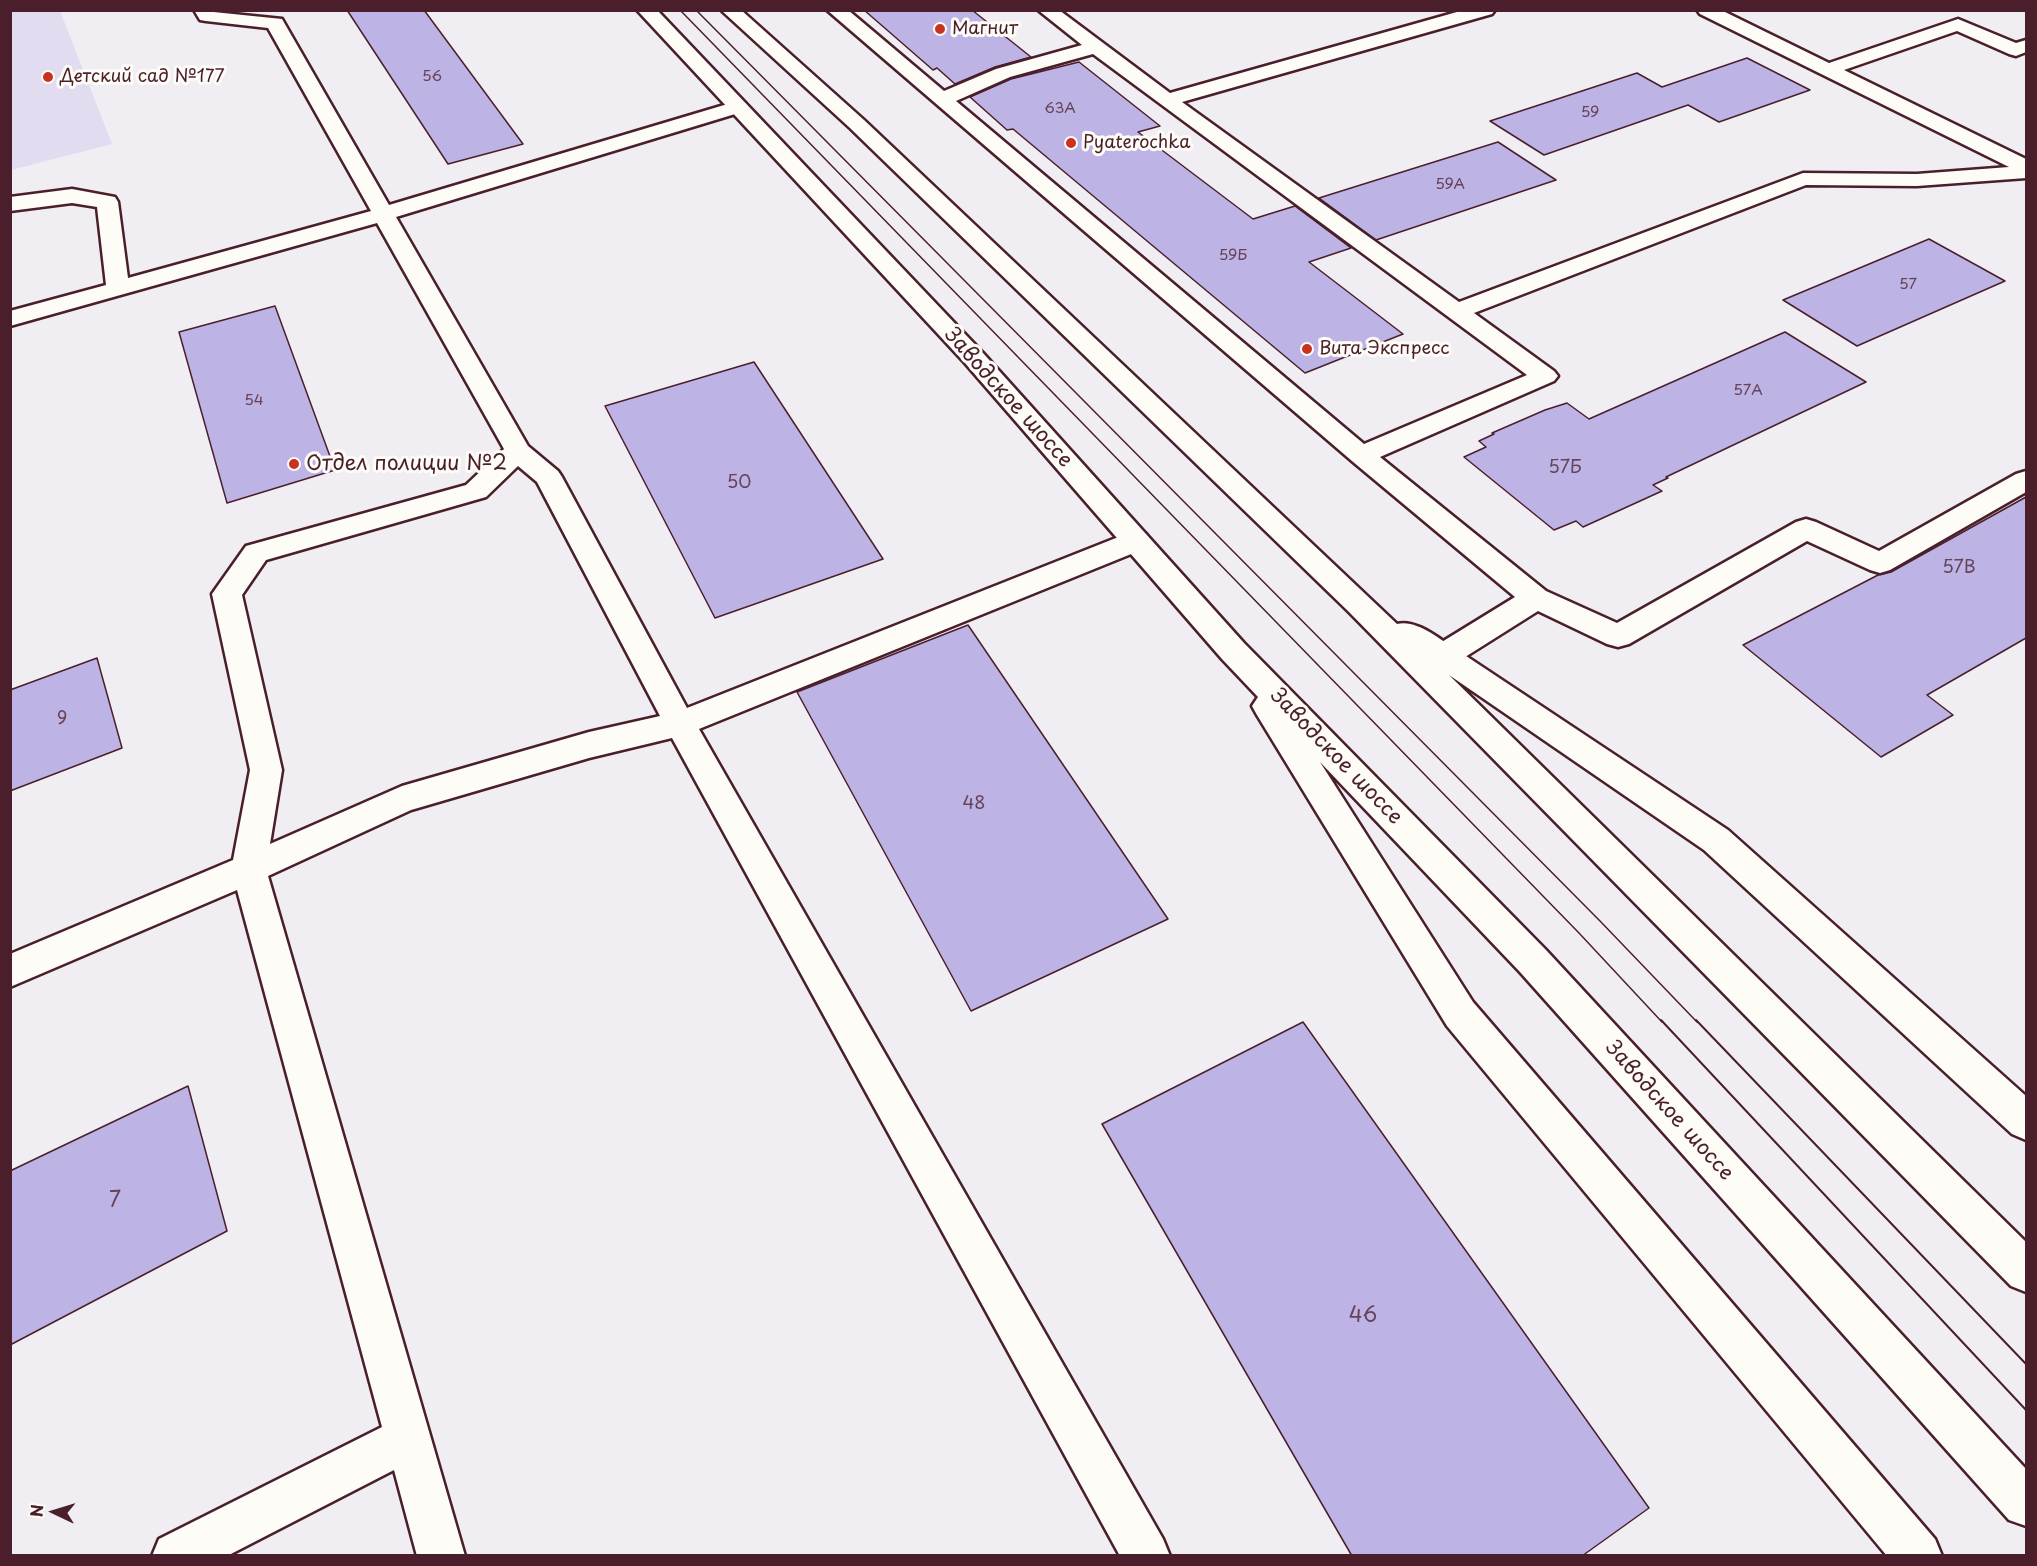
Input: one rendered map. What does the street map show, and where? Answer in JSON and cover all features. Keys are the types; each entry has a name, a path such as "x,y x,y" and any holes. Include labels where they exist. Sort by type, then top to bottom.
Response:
{"main road":[{"path":"203,10 206,16 275,23 518,451 548,477 681,724 1146,1556"},
{"name":"Заводское шоссе","path":"646,10 738,107 773,148 974,358 1233,651 1533,962 2026,1503"},
{"path":"730,10 857,124 1359,605 1649,892 2026,1271"},
{"path":"836,10 1361,455 1536,598 1618,636 1806,529 1880,563 2026,480"},
{"path":"1047,10 1545,376 1361,455"},
{"path":"1167,99 1486,10"},
{"path":"1706,10 2026,170"},
{"path":"1827,70 1958,25 2016,50 2026,46"},
{"path":"941,100 1003,73 1096,47"},
{"path":"10,319 384,214 738,107"},
{"path":"1456,311 1803,179 1917,180 2026,170"},
{"path":"10,204 72,196 107,202 118,288"},
{"path":"441,1556 249,869 266,770 227,594 256,553 476,491 518,451"},
{"path":"10,971 249,869 402,799 589,745 681,724 1136,541"},
{"path":"1443,656 1536,598"},
{"path":"1359,605 1443,656 1716,840 2026,1121"},
{"path":"1233,651 1460,1014 1918,1556"},
{"path":"176,1556 408,1438"}],"shaded area":[{"name":"Детский сад №177","path":"10,11 60,11 112,144 11,170"}],"building":[{"path":"347,10 424,10 523,144 448,164"},
{"name":"Магнит","path":"864,10 972,10 1031,57 995,67 955,84 937,68 933,70"},
{"path":"1747,58 1810,90 1719,122 1688,105 1544,155 1490,121 1637,73 1662,87"},
{"path":"1079,62 1160,126 1138,132 1253,219 1295,206 1351,248 1309,262 1403,334 1305,373 1013,129 1007,130 970,97 1011,79"},
{"path":"1498,142 1556,180 1376,240 1319,198"},
{"path":"1929,239 2005,281 1857,346 1783,300"},
{"path":"275,306 335,470 227,503 179,332"},
{"path":"1785,332 1866,382 1666,477 1668,478 1653,485 1662,491 1583,527 1576,521 1554,530 1464,457 1486,447 1479,441 1494,434 1492,433 1545,410 1567,403 1589,419"},
{"path":"754,362 883,559 715,618 605,406"},
{"path":"2026,497 2026,638 1927,695 1953,715 1881,757 1743,645 1878,575 1891,572"},
{"path":"968,625 1168,919 971,1011 797,692"},
{"path":"97,658 122,748 10,791 10,690"},
{"path":"1303,1022 1649,1508 1582,1556 1352,1556 1102,1124"},
{"path":"188,1086 227,1231 10,1345 10,1171"}],"tram line":[{"path":"680,10 1579,933 1662,1022"},
{"path":"696,10 1600,921 1697,1022"},
{"path":"1661,1020 2026,1410"},
{"path":"1696,1020 2026,1364"}],"place":[{"name":"Магнит","path":"940,29"},
{"name":"Детский сад №177","path":"48,77"},
{"name":"Pyaterochka","path":"1071,143"},
{"name":"Вита Экспресс","path":"1307,349"},
{"name":"Отдел полиции №2","path":"294,464"}]}
